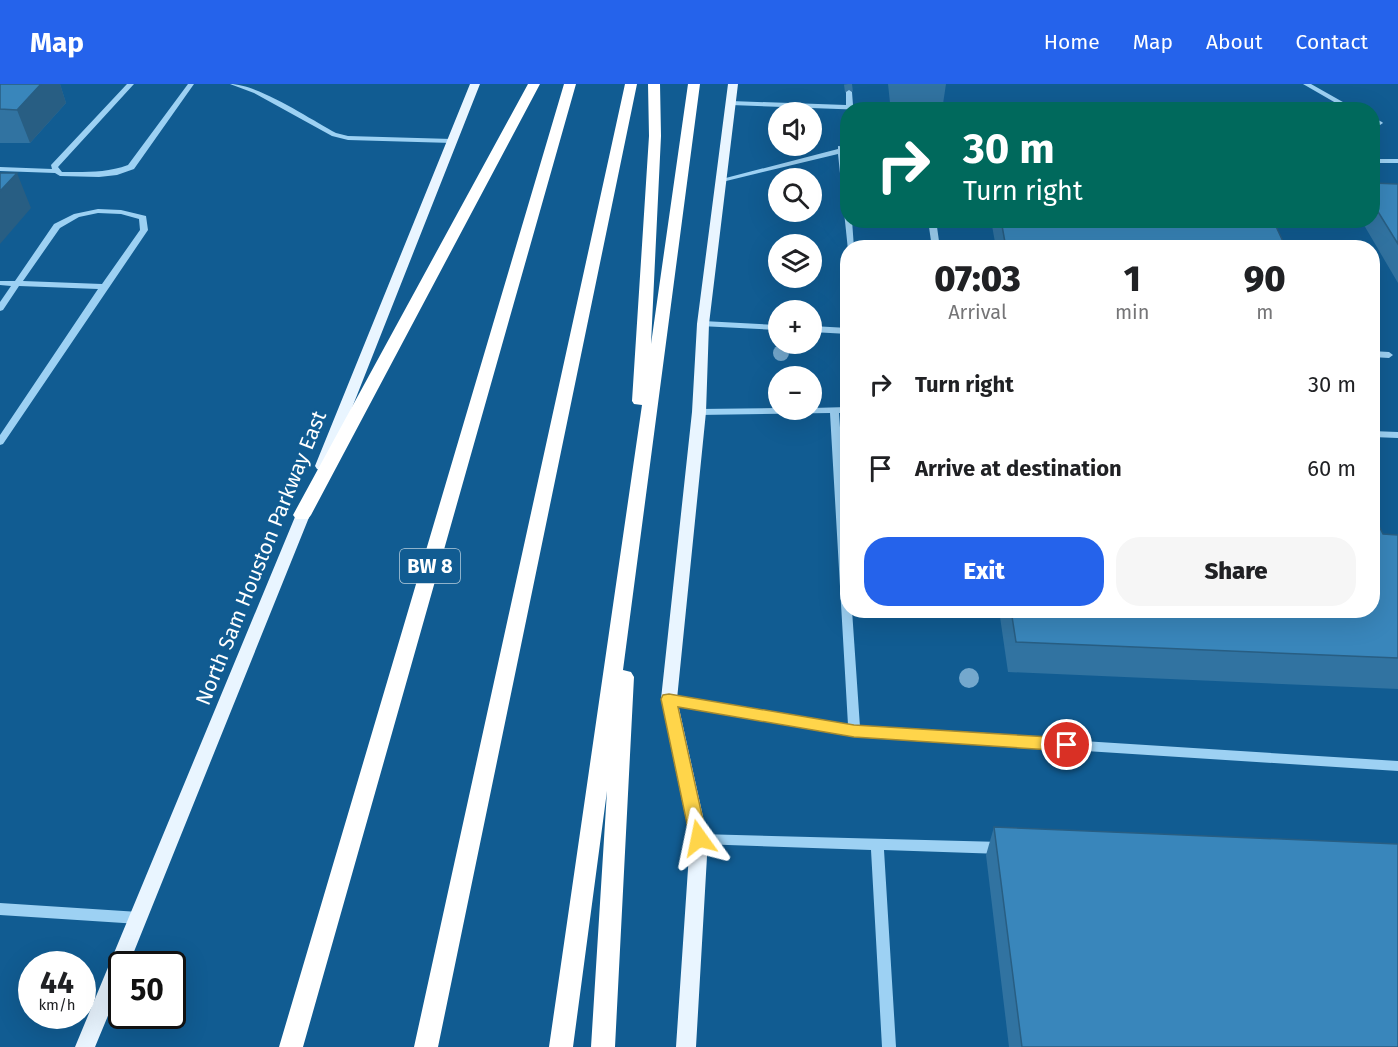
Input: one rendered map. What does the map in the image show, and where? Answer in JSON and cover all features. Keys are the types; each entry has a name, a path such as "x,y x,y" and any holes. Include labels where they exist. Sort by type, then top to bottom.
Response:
{"highway":[{"path":"302,515 534,84"},
{"name":"BW 8","path":"291,1047 570,84"},
{"path":"426,1047 631,84"},
{"path":"603,1047 654,147 654,84"},
{"path":"561,1047 694,84"}],"main road":[{"name":"North Sam Houston Parkway East","path":"86,1047 475,84"},
{"path":"686,1047 699,838 669,699 699,412 703,324 733,84"}],"street":[{"path":"57,171 54,167 131,84"},
{"path":"0,169 99,175 131,167 191,84"},
{"path":"233,84 256,92 334,135 348,138 452,141"},
{"path":"1306,84 1339,102"},
{"path":"849,92 850,102"},
{"path":"731,103 840,107"},
{"path":"722,180 772,169 840,149"},
{"path":"1380,161 1398,161"},
{"path":"0,308 19,284 57,226 70,216 85,211 131,213 143,218 144,230 0,442"},
{"path":"0,283 104,287"},
{"path":"703,324 768,327"},
{"path":"822,330 840,331"},
{"path":"1380,354 1389,355"},
{"path":"834,410 840,506"},
{"path":"699,412 840,410"},
{"path":"1380,434 1398,435"},
{"path":"847,618 854,731"},
{"path":"669,699 854,731 1398,766"},
{"path":"699,838 1016,848"},
{"path":"877,844 889,1047"},
{"path":"0,909 139,918"}],"building":[{"path":"0,84 41,84 17,110 0,109"},
{"path":"0,173 17,173 0,191"},
{"path":"1380,183 1398,184 1398,244 1380,215"},
{"path":"1002,228 1277,228 1282,240 1005,240"},
{"path":"1380,528 1383,534 1398,535 1398,658 1016,642 1012,618 1380,618"},
{"path":"994,827 1398,844 1398,1047 1022,1047"}],"tunnel":[{"path":"848,84 849,92"}],"route":[{"path":"699,838 669,699 854,731 1067,745"}]}
